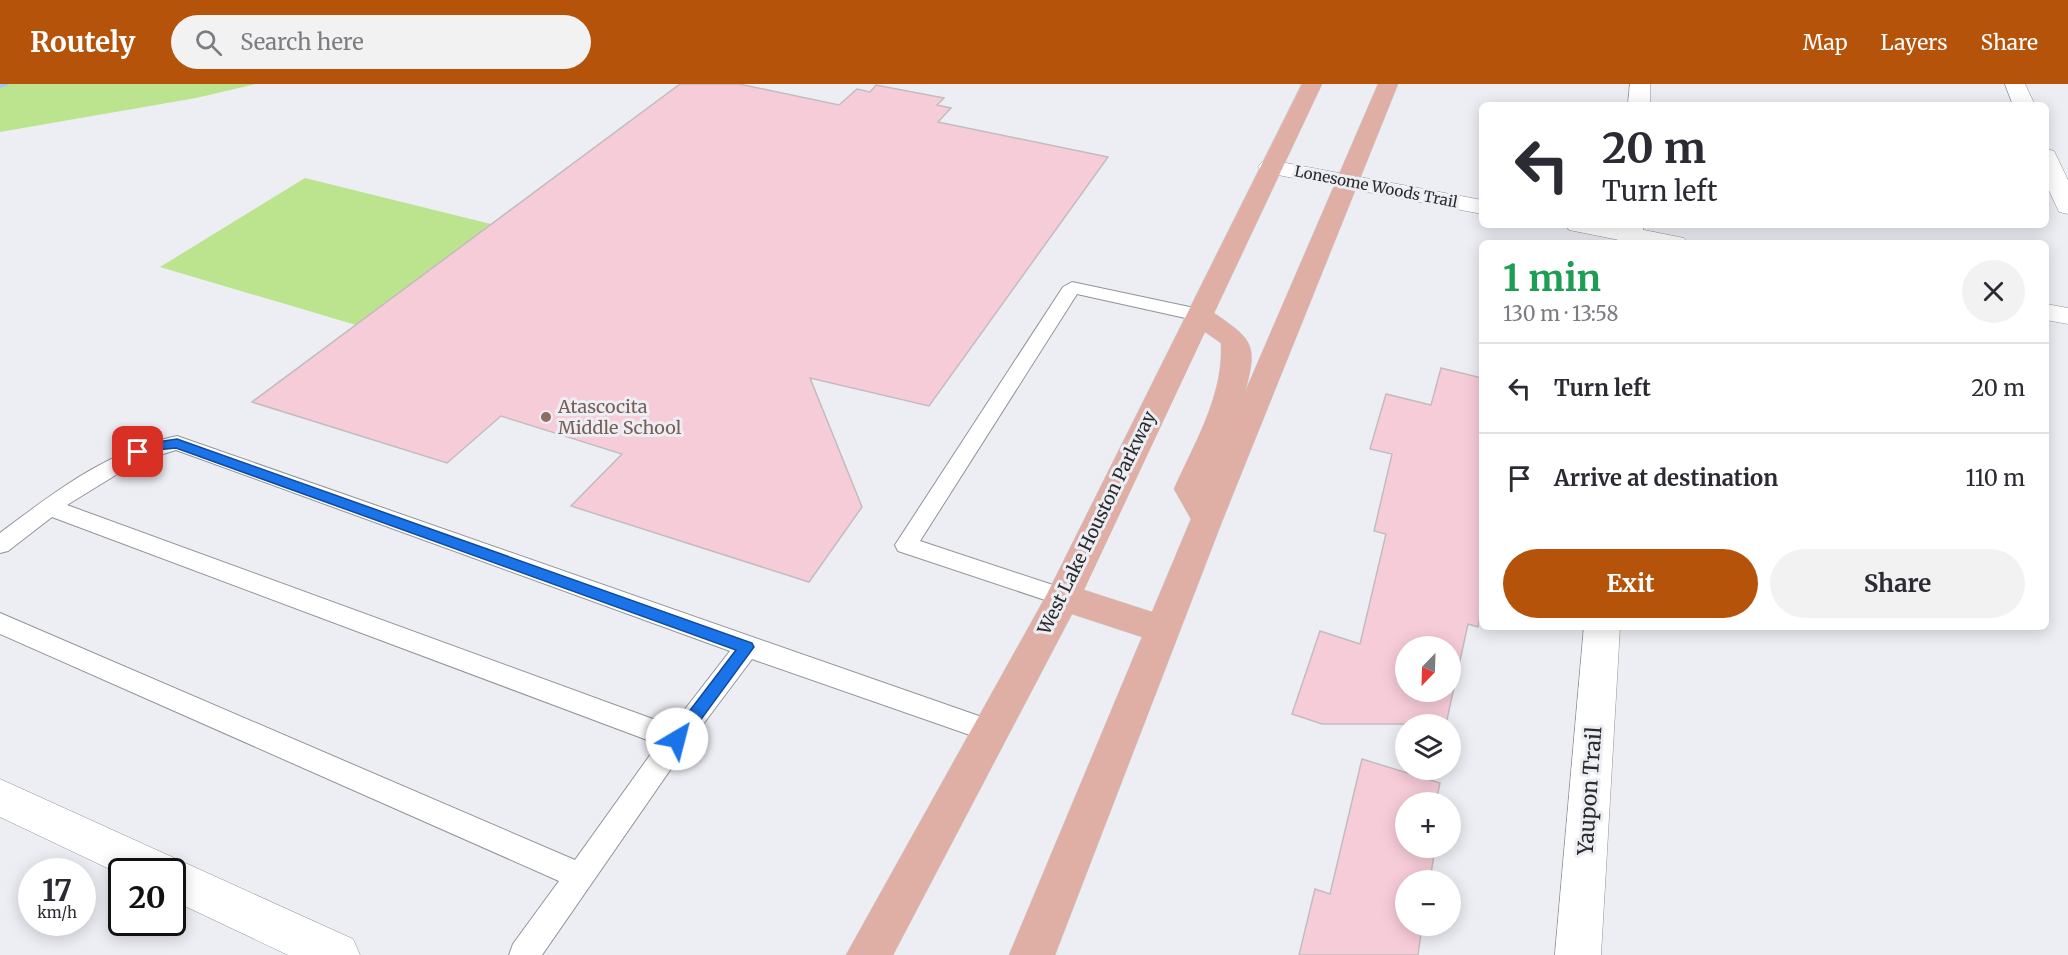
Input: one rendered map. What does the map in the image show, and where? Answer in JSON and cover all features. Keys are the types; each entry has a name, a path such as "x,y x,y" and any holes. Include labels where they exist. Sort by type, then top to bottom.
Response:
{"main road":[{"name":"West Lake Houston Parkway","path":"869,955 1063,597 1312,84"},
{"path":"1032,955 1162,629 1388,84"},
{"path":"1199,315 1235,340 1237,369 1226,408 1190,489 1207,519"},
{"path":"1063,597 1162,629"}],"street":[{"path":"1639,102 1640,84"},
{"path":"2015,84 2023,102"},
{"path":"2049,163 2068,207"},
{"name":"Lonesome Woods Trail","path":"1270,167 1479,206"},
{"path":"1595,228 1660,240"},
{"path":"2049,313 2068,316"},
{"name":"Yaupon Trail","path":"1578,955 1602,630"},
{"path":"0,797 129,858"},
{"path":"186,885 337,955"}],"lane":[{"path":"1063,597 906,545 1072,287 1199,315"},
{"path":"0,545 121,459 154,446 177,443 747,647 990,731"},
{"path":"51,508 677,739"},
{"path":"0,623 580,876"},
{"path":"524,955 677,739 747,647"}],"green space":[{"path":"0,84 256,84 196,98 0,132"},
{"path":"305,178 491,224 356,325 160,267"}],"building":[{"path":"680,84 739,84 839,105 857,89 870,92 876,85 944,98 937,105 951,108 938,122 1108,157 929,406 810,378 862,507 809,582 571,506 622,454 501,416 447,463 252,402"},
{"path":"1441,368 1479,377 1478,627 1468,624 1461,656 1461,636 1395,636 1395,702 1451,702 1448,714 1395,714 1395,724 1322,724 1292,714 1320,631 1360,644 1386,534 1374,531 1392,454 1370,449 1386,394 1431,405"},
{"path":"1362,759 1395,769 1395,780 1430,780 1440,783 1438,792 1395,792 1395,858 1433,858 1432,870 1395,870 1395,936 1421,936 1418,955 1299,955 1315,889 1330,894"}],"waterway":[{"path":"0,85 6,84"}],"place":[{"name":"Atascocita Middle School","path":"546,417"}],"route":[{"path":"138,452 154,446 177,443 747,647 677,739"}]}
